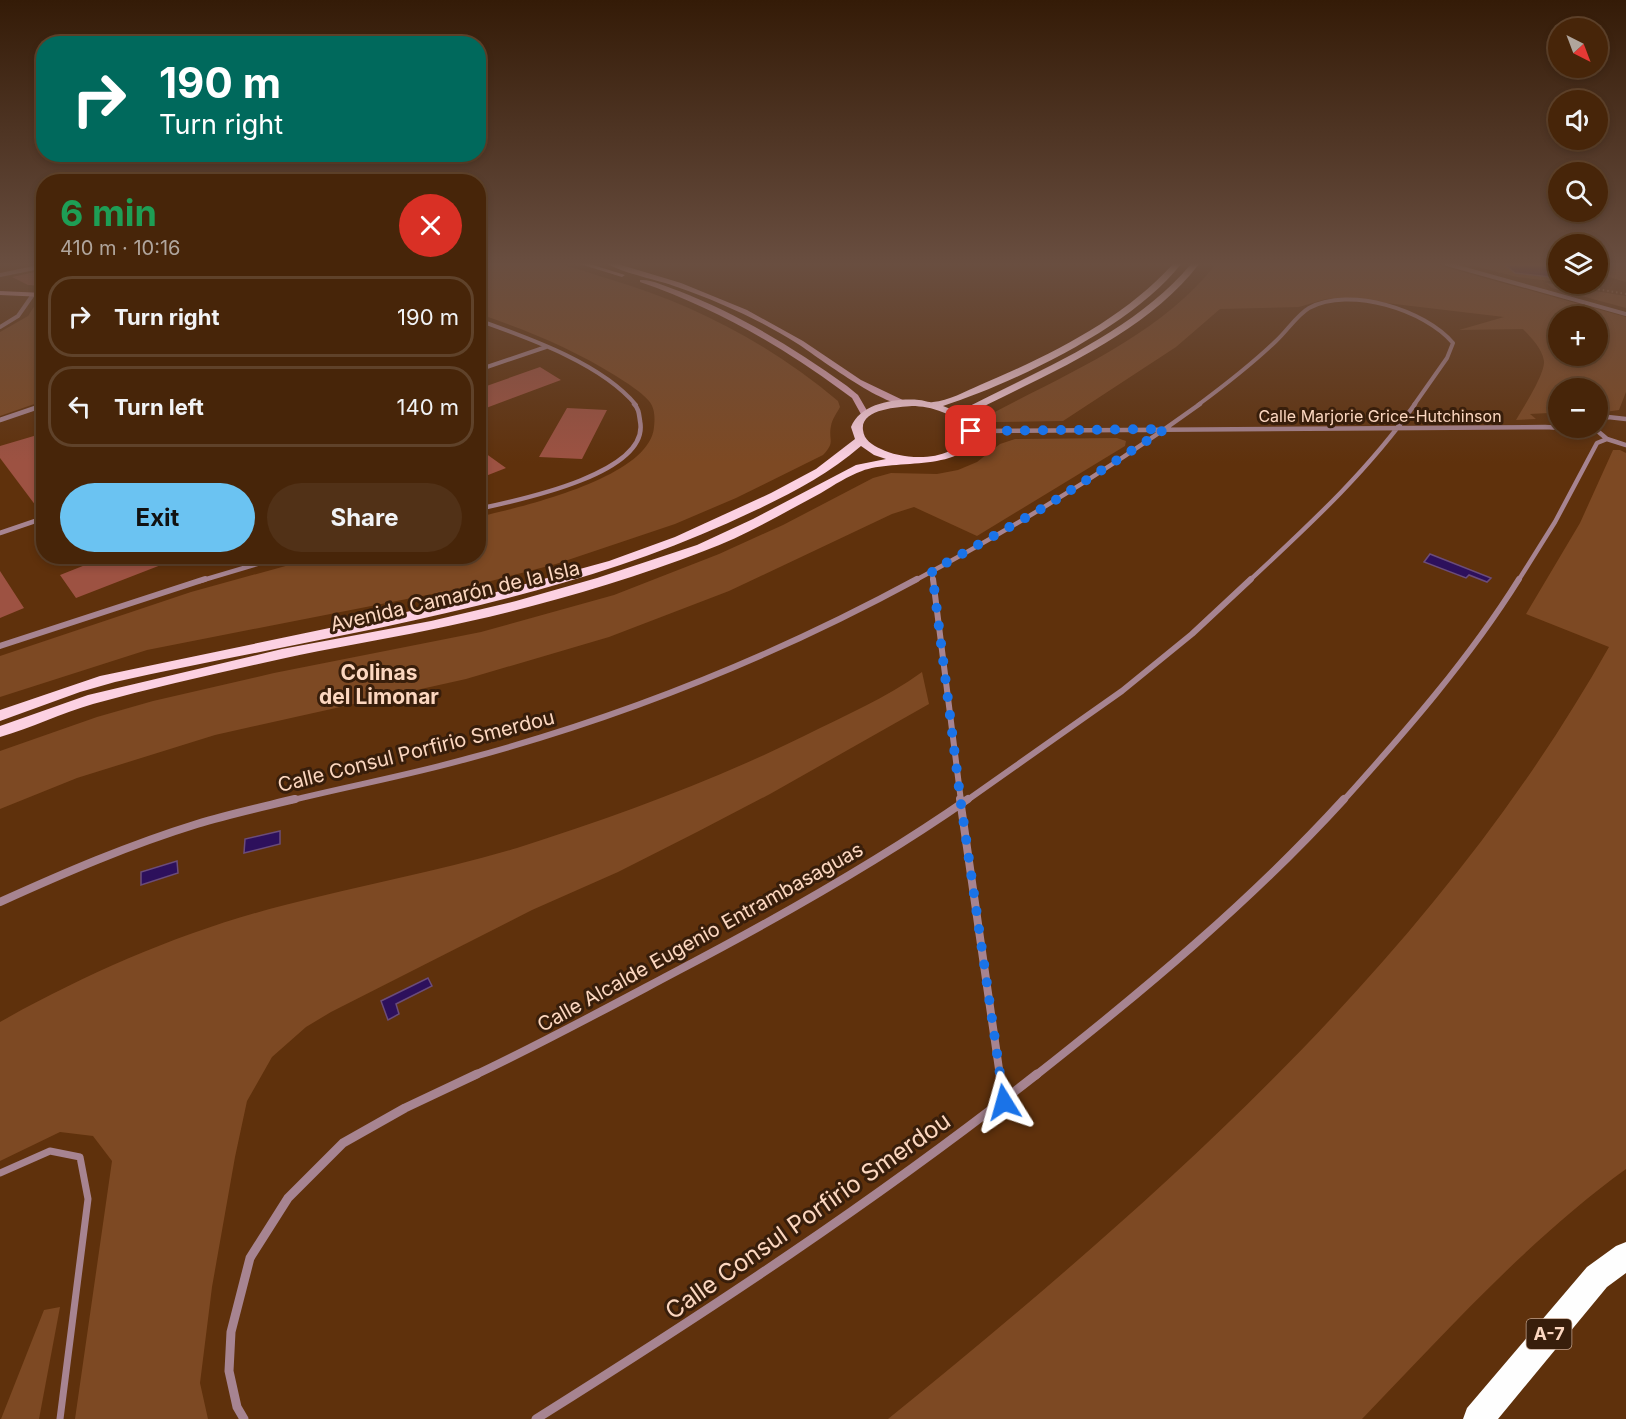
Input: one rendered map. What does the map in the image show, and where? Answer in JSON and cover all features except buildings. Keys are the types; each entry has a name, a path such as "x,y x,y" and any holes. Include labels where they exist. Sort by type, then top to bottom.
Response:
{"highway":[{"name":"A-7","path":"1478,1419 1597,1277 1626,1256"}],"main road":[{"path":"757,330 769,336 844,388 855,397 866,414"},
{"path":"781,330 872,391 905,403"},
{"path":"935,405 969,395 1097,330"},
{"path":"959,415 1120,330"},
{"path":"905,403 935,405 959,415 968,423 971,431 969,441 960,450 926,460 905,459 871,449 861,440 857,431 858,422 866,414 883,406 905,403"},
{"name":"Avenida Camarón de la Isla","path":"0,716 87,685 272,643 514,593 595,569 689,537 723,521 825,470 861,440"},
{"name":"Avenida Camarón de la Isla","path":"0,732 88,700 282,654 441,623 518,605 602,581 701,548 757,522 860,467 905,459"}],"street":[{"path":"486,507 517,501 576,483 605,471 624,456 641,436 642,420 637,407 623,392 546,347 504,330"},
{"name":"Calle Alcalde Eugenio Entrambasaguas","path":"1165,429 1263,354 1287,330"},
{"name":"Calle Alcalde Eugenio Entrambasaguas","path":"244,1419 237,1407 229,1371 231,1332 250,1258 288,1198 343,1143 405,1108 536,1046 749,933 866,866 961,804 1122,691 1192,634 1337,499 1398,428 1447,358 1453,343 1444,330"},
{"path":"486,367 546,347"},
{"path":"0,420 36,408"},
{"path":"1608,417 1626,419"},
{"name":"Calle Marjorie Grice-Hutchinson","path":"971,431 1548,428"},
{"name":"Calle Consul Porfirio Smerdou","path":"0,902 64,873 198,823 445,765 627,710 760,657 932,571 1048,505 1165,429"},
{"path":"1607,439 1626,445"},
{"name":"Calle Consul Porfirio Smerdou","path":"536,1419 642,1353 832,1227 1004,1102 1202,937 1268,877 1375,766 1474,647 1544,545 1597,444 1607,439"},
{"path":"0,533 36,521"},
{"path":"0,646 257,564"},
{"path":"932,571 961,804 1004,1102"}],"lane":[{"path":"0,1173 50,1151 80,1157 88,1199 60,1419"}],"shaded area":[{"path":"36,330 36,403 0,416 0,332"},
{"path":"522,330 734,330 785,361 838,401 840,407 833,418 829,447 823,455 736,498 675,524 556,564 468,587 147,650 0,697 0,656 191,592 293,564 486,564 486,515 551,498 608,475 631,461 647,445 654,427 654,413 649,401 629,384 583,357"},
{"path":"1143,330 1195,330 1176,347 1063,421 993,422 988,418 991,414 1112,350"},
{"path":"1524,330 1548,330 1548,366 1608,366 1608,330 1626,330 1626,392 1619,410 1608,412 1608,378 1548,378 1548,413 1530,414 1536,419 1516,420 1543,367 1543,356"},
{"path":"1117,438 1126,441 1125,446 977,536 914,507 892,514 729,591 609,637 466,679 215,735 77,778 0,809 0,751 97,717 153,701 274,673 481,632 614,595 719,554 783,525 873,478 891,473 937,474 958,470 977,462 1000,444 1015,439"},
{"path":"1613,450 1626,453 1626,1169 1555,1226 1522,1256 1362,1419 888,1419 990,1335 1190,1159 1285,1066 1376,969 1461,868 1539,760 1609,647 1526,614 1580,523"},
{"path":"1430,554 1491,578 1487,582 1469,575 1466,578 1424,562"},
{"path":"922,672 929,704 770,794 697,832 618,872 532,910 331,1012 306,1027 272,1057 247,1101 212,1287 200,1383 208,1419 75,1419 112,1161 93,1136 60,1132 0,1161 0,1022 103,970 211,927 285,905 517,848 663,797 804,736 879,698"},
{"path":"280,831 280,844 244,853 245,839"},
{"path":"177,861 178,873 141,885 141,872"},
{"path":"428,978 432,986 396,1004 399,1014 388,1020 381,1001"},
{"path":"60,1307 39,1419 1,1419 44,1310"}],"district":[{"name":"Colinas del Limonar","path":"379,685"}],"route":[{"path":"971,431 1165,429 1048,505 932,571 961,804 1004,1102"}]}
